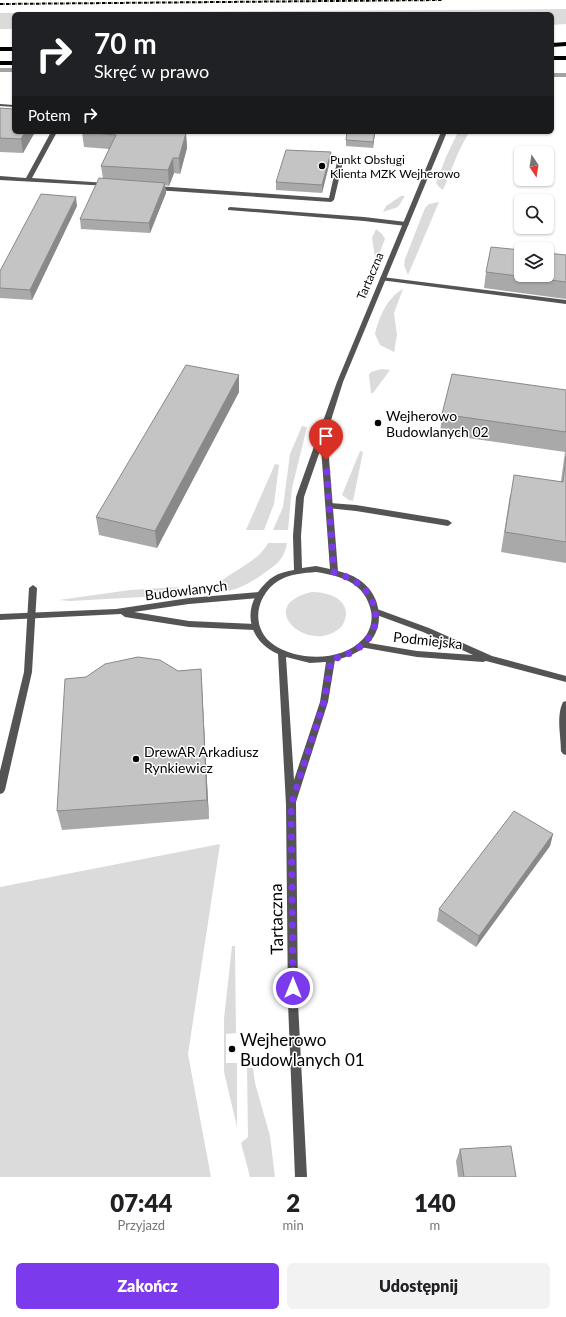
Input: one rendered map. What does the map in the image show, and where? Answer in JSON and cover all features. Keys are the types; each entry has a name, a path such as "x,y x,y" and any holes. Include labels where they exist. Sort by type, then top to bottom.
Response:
{"main road":[{"path":"554,45 566,44"},
{"path":"0,49 12,49"},
{"path":"554,58 566,58"},
{"path":"0,63 12,63"}],"street":[{"path":"0,105 12,106"},
{"path":"28,180 53,134"},
{"name":"Tartaczna","path":"298,571 297,536 300,497 340,382 443,134"},
{"path":"148,188 331,200 340,162"},
{"path":"0,178 110,185"},
{"path":"230,209 364,219 406,224"},
{"path":"382,280 566,302"},
{"name":"Tartaczna","path":"324,431 334,572"},
{"path":"330,506 356,508 448,523"},
{"path":"316,570 334,572 355,581 370,595 377,612 375,629 363,645 349,654 331,660 306,660 282,654 265,642 255,627 253,610 259,595 274,580 298,571 316,570"},
{"path":"0,790 28,672 33,588"},
{"name":"Budowlanych","path":"0,617 116,612 189,601 259,595"},
{"name":"Budowlanych","path":"116,612 189,624 255,627"},
{"name":"Podmiejska","path":"377,612 426,630 490,659 566,679"},
{"name":"Podmiejska","path":"363,645 417,654 490,659"},
{"name":"Tartaczna","path":"282,654 291,805 293,1003 301,1177"},
{"name":"Tartaczna","path":"291,805 324,702 331,660"},
{"path":"566,704 564,714 566,751"}],"shaded area":[{"path":"566,9 566,24 554,25 554,12 142,12"},
{"path":"0,13 12,13 12,29 0,29"},
{"path":"457,134 468,134 458,153 443,190 436,183"},
{"path":"401,196 405,196 398,207 383,212 386,206"},
{"path":"439,202 408,275 404,265 405,259 425,208 429,204"},
{"path":"376,229 385,239 378,257 375,257 372,238"},
{"path":"403,289 394,313 397,335 394,352 380,345 375,334 384,308 392,297"},
{"path":"381,369 390,370 373,393 371,393 369,375 371,372"},
{"path":"302,426 307,427 292,488 288,530 273,530 283,507 290,454"},
{"path":"360,451 363,452 353,501 342,495"},
{"path":"275,464 279,465 274,504 264,530 246,530"},
{"path":"268,543 287,543 282,558 276,565 247,584 229,591 216,593 219,583 259,555"},
{"path":"179,587 179,595 70,601 59,600 130,590"},
{"path":"312,592 329,595 339,600 343,604 346,615 340,628 327,635 314,636 302,632 292,625 286,616 287,607 295,598"},
{"path":"220,844 188,1054 211,1177 0,1177 0,887"},
{"path":"232,946 235,946 236,1033 226,1034 226,1063 237,1063 237,1127 224,1072 224,1019"},
{"path":"247,1068 253,1068 255,1083 270,1136 275,1177 250,1177 241,1143 248,1137"}],"building":[{"path":"0,108 12,109 12,134 24,134 21,139 0,138"},
{"path":"105,134 186,134 179,158 173,158 168,170 101,166 116,135"},
{"path":"347,134 375,134 373,142 346,140"},
{"path":"286,150 331,152 322,185 276,182"},
{"path":"99,178 165,183 149,223 80,219"},
{"path":"41,194 76,197 30,290 0,288 0,271"},
{"path":"491,247 514,249 514,276 486,272"},
{"path":"554,254 566,255 566,282 554,280"},
{"path":"186,365 239,375 155,531 96,517"},
{"path":"452,374 566,390 566,432 442,414"},
{"path":"566,456 566,542 505,532 514,475 563,482"},
{"name":"DrewAR Arkadiusz Rynkiewicz","path":"138,657 160,660 178,671 201,669 207,800 57,811 65,679 86,677 105,664"},
{"path":"514,811 553,834 479,936 439,909"},
{"path":"511,1146 516,1177 464,1177 460,1149"}],"waterway":[{"path":"0,70 12,70"},
{"path":"554,75 566,75"}],"railway":[{"path":"0,4 442,0"}],"place":[{"name":"Punkt Obsługi Klienta MZK Wejherowo","path":"322,166"},
{"name":"Wejherowo Budowlanych 02","path":"378,423"},
{"name":"DrewAR Arkadiusz Rynkiewicz","path":"136,759"},
{"name":"Wejherowo Budowlanych 01","path":"232,1049"}],"route":[{"path":"293,988 291,805 324,702 331,660 349,654 363,645 375,629 377,612 370,595 355,581 334,572 326,460"}]}
